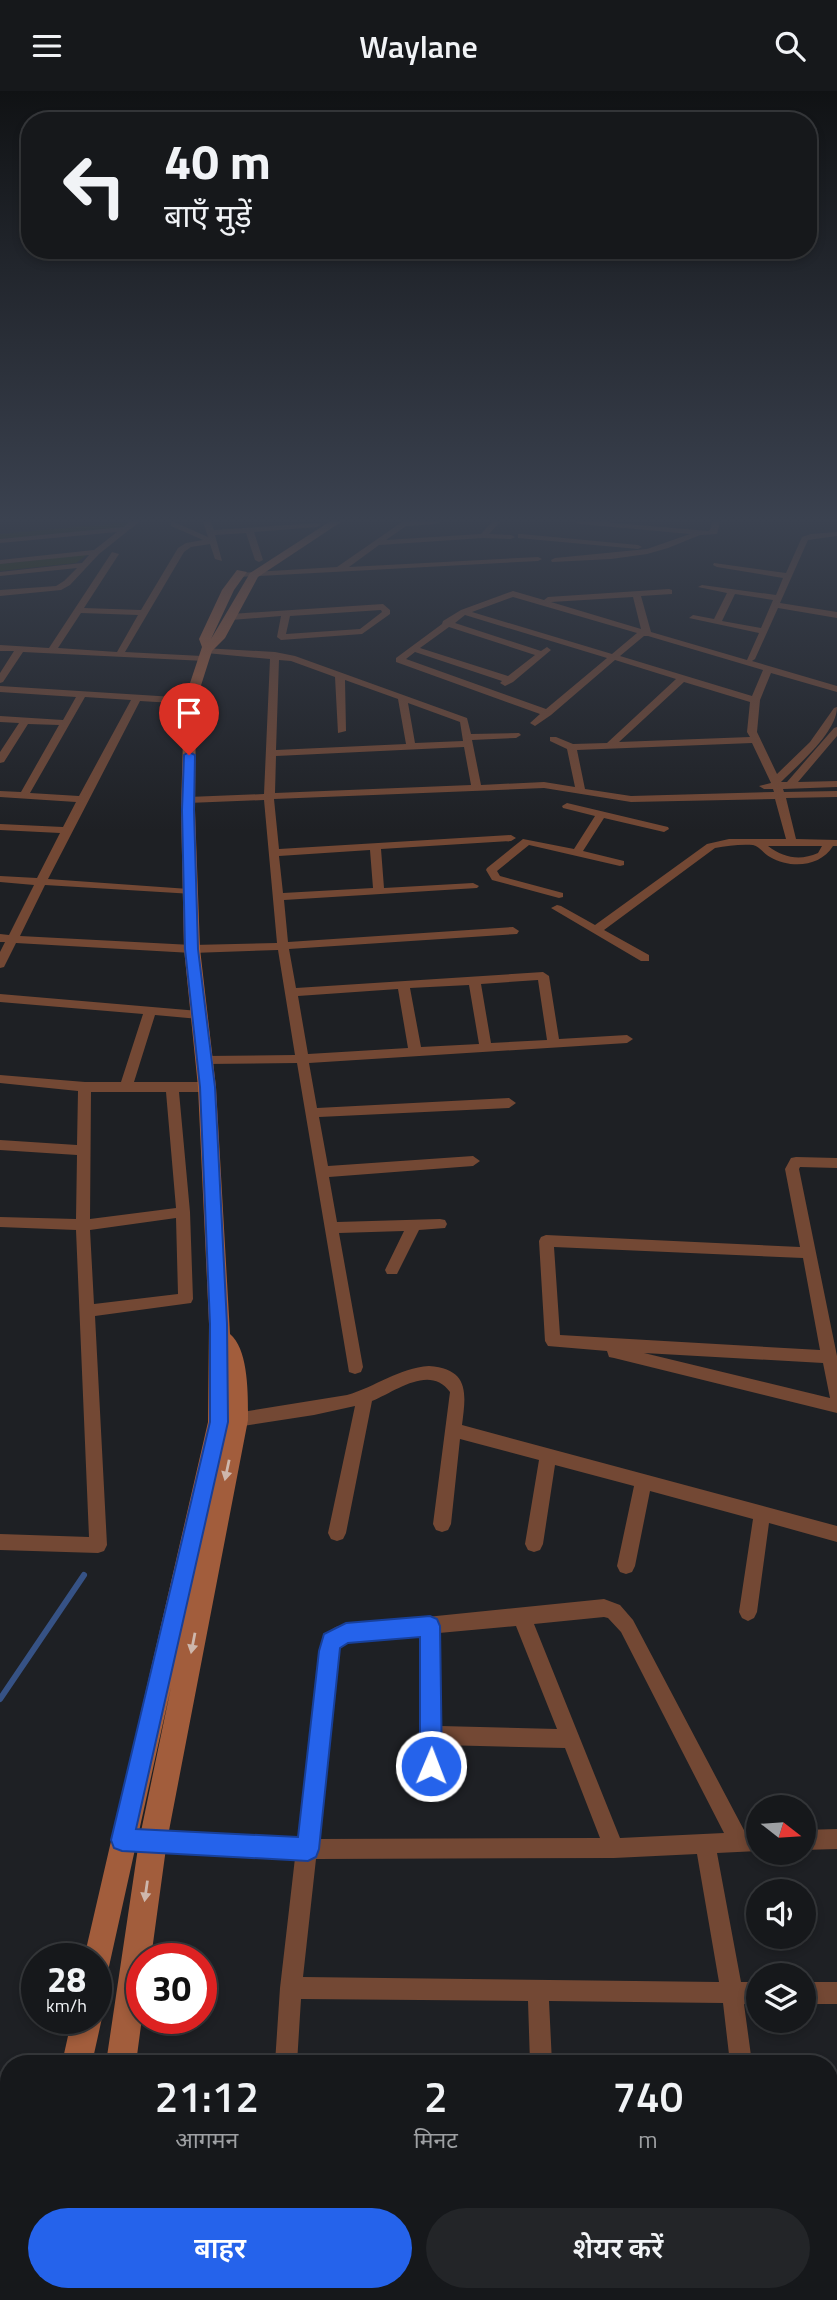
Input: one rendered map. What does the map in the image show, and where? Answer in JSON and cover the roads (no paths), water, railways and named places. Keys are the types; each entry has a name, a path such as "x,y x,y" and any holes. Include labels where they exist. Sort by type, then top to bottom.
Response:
{"street":[{"path":"52,651 70,625"},
{"path":"119,655 137,625"},
{"path":"122,2055 194,1579 228,1413 229,1377 219,1324 205,1060 191,949 188,805 190,701 205,653 205,639 212,625"},
{"path":"205,653 226,625"},
{"path":"284,625 281,637 362,631 370,625"},
{"path":"445,625 400,658 401,662 548,713"},
{"path":"449,625 542,654"},
{"path":"507,625 755,700"},
{"path":"618,625 837,689"},
{"path":"643,625 645,633"},
{"path":"729,625 764,631"},
{"path":"751,659 767,625"},
{"path":"535,723 645,633"},
{"path":"492,693 559,641"},
{"path":"0,648 119,655 205,653 292,658 464,720 476,787"},
{"path":"0,680 20,649"},
{"path":"413,649 510,680"},
{"path":"275,655 269,801 283,946 355,1367"},
{"path":"768,669 755,700 752,726 754,740 777,787 792,843"},
{"path":"340,675 341,731"},
{"path":"609,745 683,678"},
{"path":"0,689 190,701"},
{"path":"24,796 83,693"},
{"path":"0,964 6,938 40,882 137,697"},
{"path":"402,698 411,746"},
{"path":"777,787 837,710"},
{"path":"0,719 65,723"},
{"path":"0,760 25,721"},
{"path":"791,790 836,733"},
{"path":"270,753 411,746 516,735"},
{"path":"554,739 572,747 754,740"},
{"path":"572,747 585,792 580,809"},
{"path":"791,790 837,784"},
{"path":"188,805 544,785 631,799 669,799 777,787 837,794"},
{"path":"269,801 546,794 560,789"},
{"path":"0,794 82,799"},
{"path":"567,806 664,829"},
{"path":"577,852 601,814"},
{"path":"0,827 66,830"},
{"path":"273,853 511,838"},
{"path":"559,895 496,878 491,870 527,841 620,863"},
{"path":"596,930 711,846 729,842 833,843"},
{"path":"759,842 771,855 793,861 817,857 833,843"},
{"path":"375,847 379,891"},
{"path":"0,879 190,892"},
{"path":"278,897 473,886"},
{"path":"557,908 645,958"},
{"path":"6,938 191,949 283,946 513,931"},
{"path":"291,992 543,976 554,1044"},
{"path":"474,980 486,1048"},
{"path":"404,986 415,1052"},
{"path":"0,998 199,1015"},
{"path":"126,1087 150,1011"},
{"path":"205,1060 302,1059 626,1039"},
{"path":"0,1079 85,1087 207,1087"},
{"path":"0,1542 98,1545 83,1225 85,1087"},
{"path":"86,1311 186,1299 183,1212 172,1088"},
{"path":"311,1113 509,1103"},
{"path":"0,1145 83,1150"},
{"path":"321,1172 473,1161"},
{"path":"837,1163 796,1162 792,1169 837,1395"},
{"path":"0,1222 83,1225 183,1212"},
{"path":"331,1228 440,1224"},
{"path":"392,1270 414,1225"},
{"path":"808,1253 546,1241 553,1341 829,1357"},
{"path":"579,1344 837,1406"},
{"path":"228,1413 311,1409 365,1396 420,1374 438,1374 450,1379 458,1392 442,1524"},
{"path":"337,1533 365,1396"},
{"path":"454,1430 837,1534"},
{"path":"534,1544 548,1456"},
{"path":"626,1566 644,1481"},
{"path":"748,1612 762,1513"},
{"path":"101,1943 122,1840 194,1579"},
{"path":"287,2055 291,1988 331,1641 346,1633 604,1608 622,1617 746,1837"},
{"path":"522,1617 614,1848"},
{"path":"430,1626 431,1766"},
{"path":"432,1735 569,1739"},
{"path":"816,1840 837,1839"},
{"path":"122,1840 308,1849 614,1848 746,1842"},
{"path":"705,1843 732,1993 740,2055"},
{"path":"291,1988 746,1993"},
{"path":"538,1992 541,2055"},
{"path":"816,1993 837,1993"},
{"path":"79,2055 83,2034"}],"waterway":[{"path":"0,1699 84,1575"}]}
